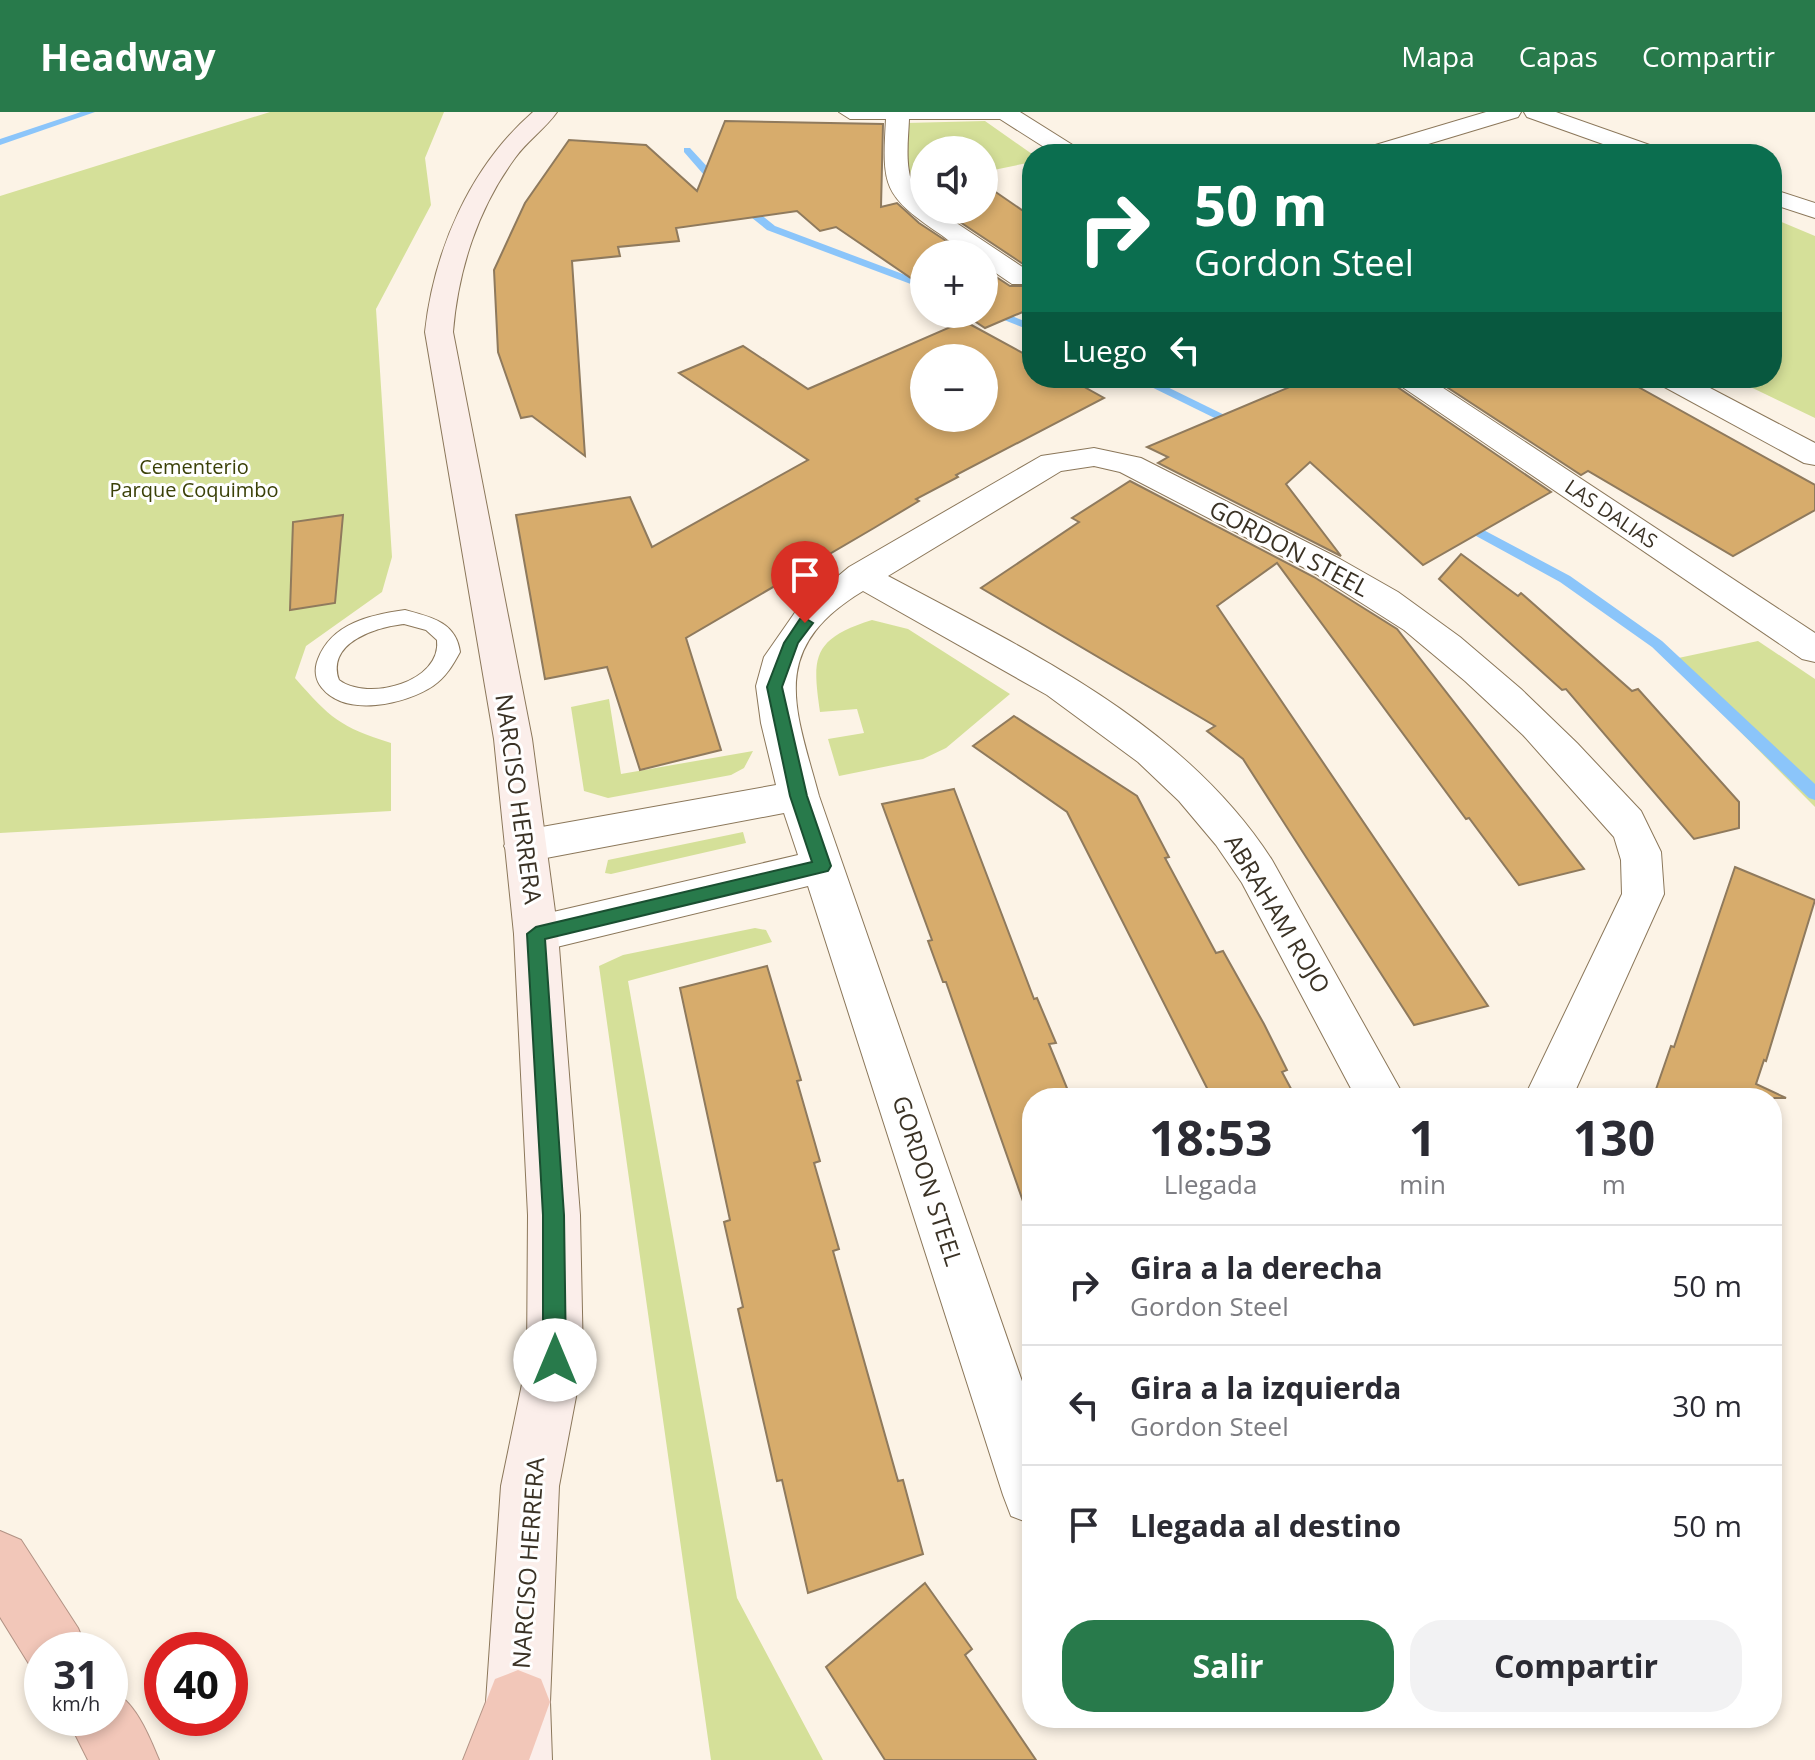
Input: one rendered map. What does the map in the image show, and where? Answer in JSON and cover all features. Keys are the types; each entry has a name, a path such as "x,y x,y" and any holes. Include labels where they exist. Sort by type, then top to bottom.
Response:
{"highway":[{"path":"0,1561 45,1632"},
{"path":"496,1760 518,1731"},
{"path":"111,1736 126,1760"}],"street":[{"name":"NARCISO HERRERA","path":"518,1731 530,1486 555,1360 554,1215 536,934 513,739 471,639 441,359 440,307 452,256 506,152 522,131 546,112"},
{"path":"850,112 1006,112 1056,144"},
{"path":"898,112 896,174 901,191 912,204 1021,278"},
{"path":"1403,144 1510,112"},
{"path":"1535,112 1625,144"},
{"path":"1782,199 1815,211"},
{"name":"LAS DALIAS","path":"1423,388 1815,650"},
{"path":"1688,388 1815,456"},
{"name":"GORDON STEEL","path":"1022,1465 799,796 775,687 781,664 805,623 822,605 861,575 1052,463 1094,457 1130,465 1358,583 1419,626 1478,674 1572,762 1632,830 1640,850 1644,872 1643,894 1553,1088"},
{"name":"ABRAHAM ROJO","path":"861,575 1096,708 1134,735 1180,777 1232,836 1260,877 1376,1088"},
{"path":"525,846 799,796"},
{"path":"536,934 822,866"}],"lane":[{"path":"405,617 426,621 442,630 471,639 448,659 437,674 418,688 394,696 369,699 346,695 331,685 324,671 328,655 339,640 359,627 382,620 405,617"}],"green space":[{"name":"Cementerio Parque Coquimbo","path":"270,112 444,112 425,158 431,205 376,309 392,557 382,592 306,646 295,678 337,720 359,732 391,743 391,811 0,833 0,196"},
{"path":"985,121 1022,147 1022,164 998,169 998,136 910,136 909,189 906,123"},
{"path":"1782,222 1815,236 1815,418 1753,388 1782,388"},
{"path":"872,620 908,629 1010,694 946,748 923,759 839,776 828,739 864,733 857,709 820,712 817,664 820,652 837,635"},
{"path":"1758,641 1815,679 1815,807 1669,660"},
{"path":"609,699 621,774 753,751 744,768 731,775 608,798 584,791 571,707"},
{"path":"743,832 746,843 605,873 608,860"},
{"path":"755,928 766,930 772,942 628,981 737,1598 823,1760 711,1760 599,966 623,955"}],"building":[{"path":"725,121 883,124 881,207 897,203 910,215 910,224 921,224 945,240 910,240 910,277 836,227 820,231 797,211 676,228 679,241 618,247 620,256 572,261 585,456 532,416 521,418 498,352 494,270 525,203 569,140 646,145 697,191"},
{"path":"998,194 1022,210 1022,263 998,247 998,240 987,240 963,224 998,224"},
{"path":"998,278 1010,286 1022,286 1022,312 998,322"},
{"path":"948,328 977,328 1022,353 1022,388 1086,388 1104,398 956,475 958,477 916,499 919,501 686,638 721,750 640,770 607,667 545,679 516,515 630,497 652,547 808,460 679,373 743,346 808,389 910,345 910,432 998,432 998,344 911,344"},
{"path":"1287,388 1399,388 1551,492 1423,565 1310,462 1286,484 1341,556 1158,463 1168,457 1147,447"},
{"path":"1448,388 1640,388 1815,485 1815,510 1733,556 1588,471 1581,475"},
{"path":"1130,481 1314,577 1397,629 1584,869 1519,885 1469,818 1466,819 1277,563 1217,606 1488,1006 1414,1025 1243,759 1207,731 1215,726 981,588 1079,522 1072,518"},
{"path":"343,515 335,603 290,610 293,522"},
{"path":"1461,554 1518,596 1521,593 1632,691 1638,689 1739,802 1739,828 1694,839 1566,689 1562,690 1439,579"},
{"path":"1014,716 1137,796 1169,857 1165,858 1216,953 1223,951 1264,1024 1287,1070 1282,1072 1291,1088 1207,1088 1067,812 973,746"},
{"path":"954,789 1034,999 1037,998 1056,1043 1049,1044 1067,1088 1022,1088 1022,1198 946,982 943,982 928,941 932,940 882,804"},
{"path":"1735,867 1815,900 1766,1061 1756,1084 1765,1088 1656,1088 1671,1046 1674,1047"},
{"path":"767,966 801,1080 797,1081 820,1161 814,1163 839,1249 833,1251 898,1481 903,1480 923,1554 808,1593 782,1480 777,1481 738,1309 743,1307 724,1222 730,1220 680,988"},
{"path":"925,1583 972,1649 965,1655 1036,1760 885,1760 826,1667"}],"waterway":[{"path":"0,142 90,112"},
{"path":"687,150 721,188 771,228 910,281"},
{"path":"998,314 1022,324"},
{"path":"1160,388 1243,427"},
{"path":"1461,522 1565,579 1657,644 1815,794"}],"route":[{"path":"555,1360 554,1215 536,934 822,866 799,796 775,687 781,664 805,623"}]}
